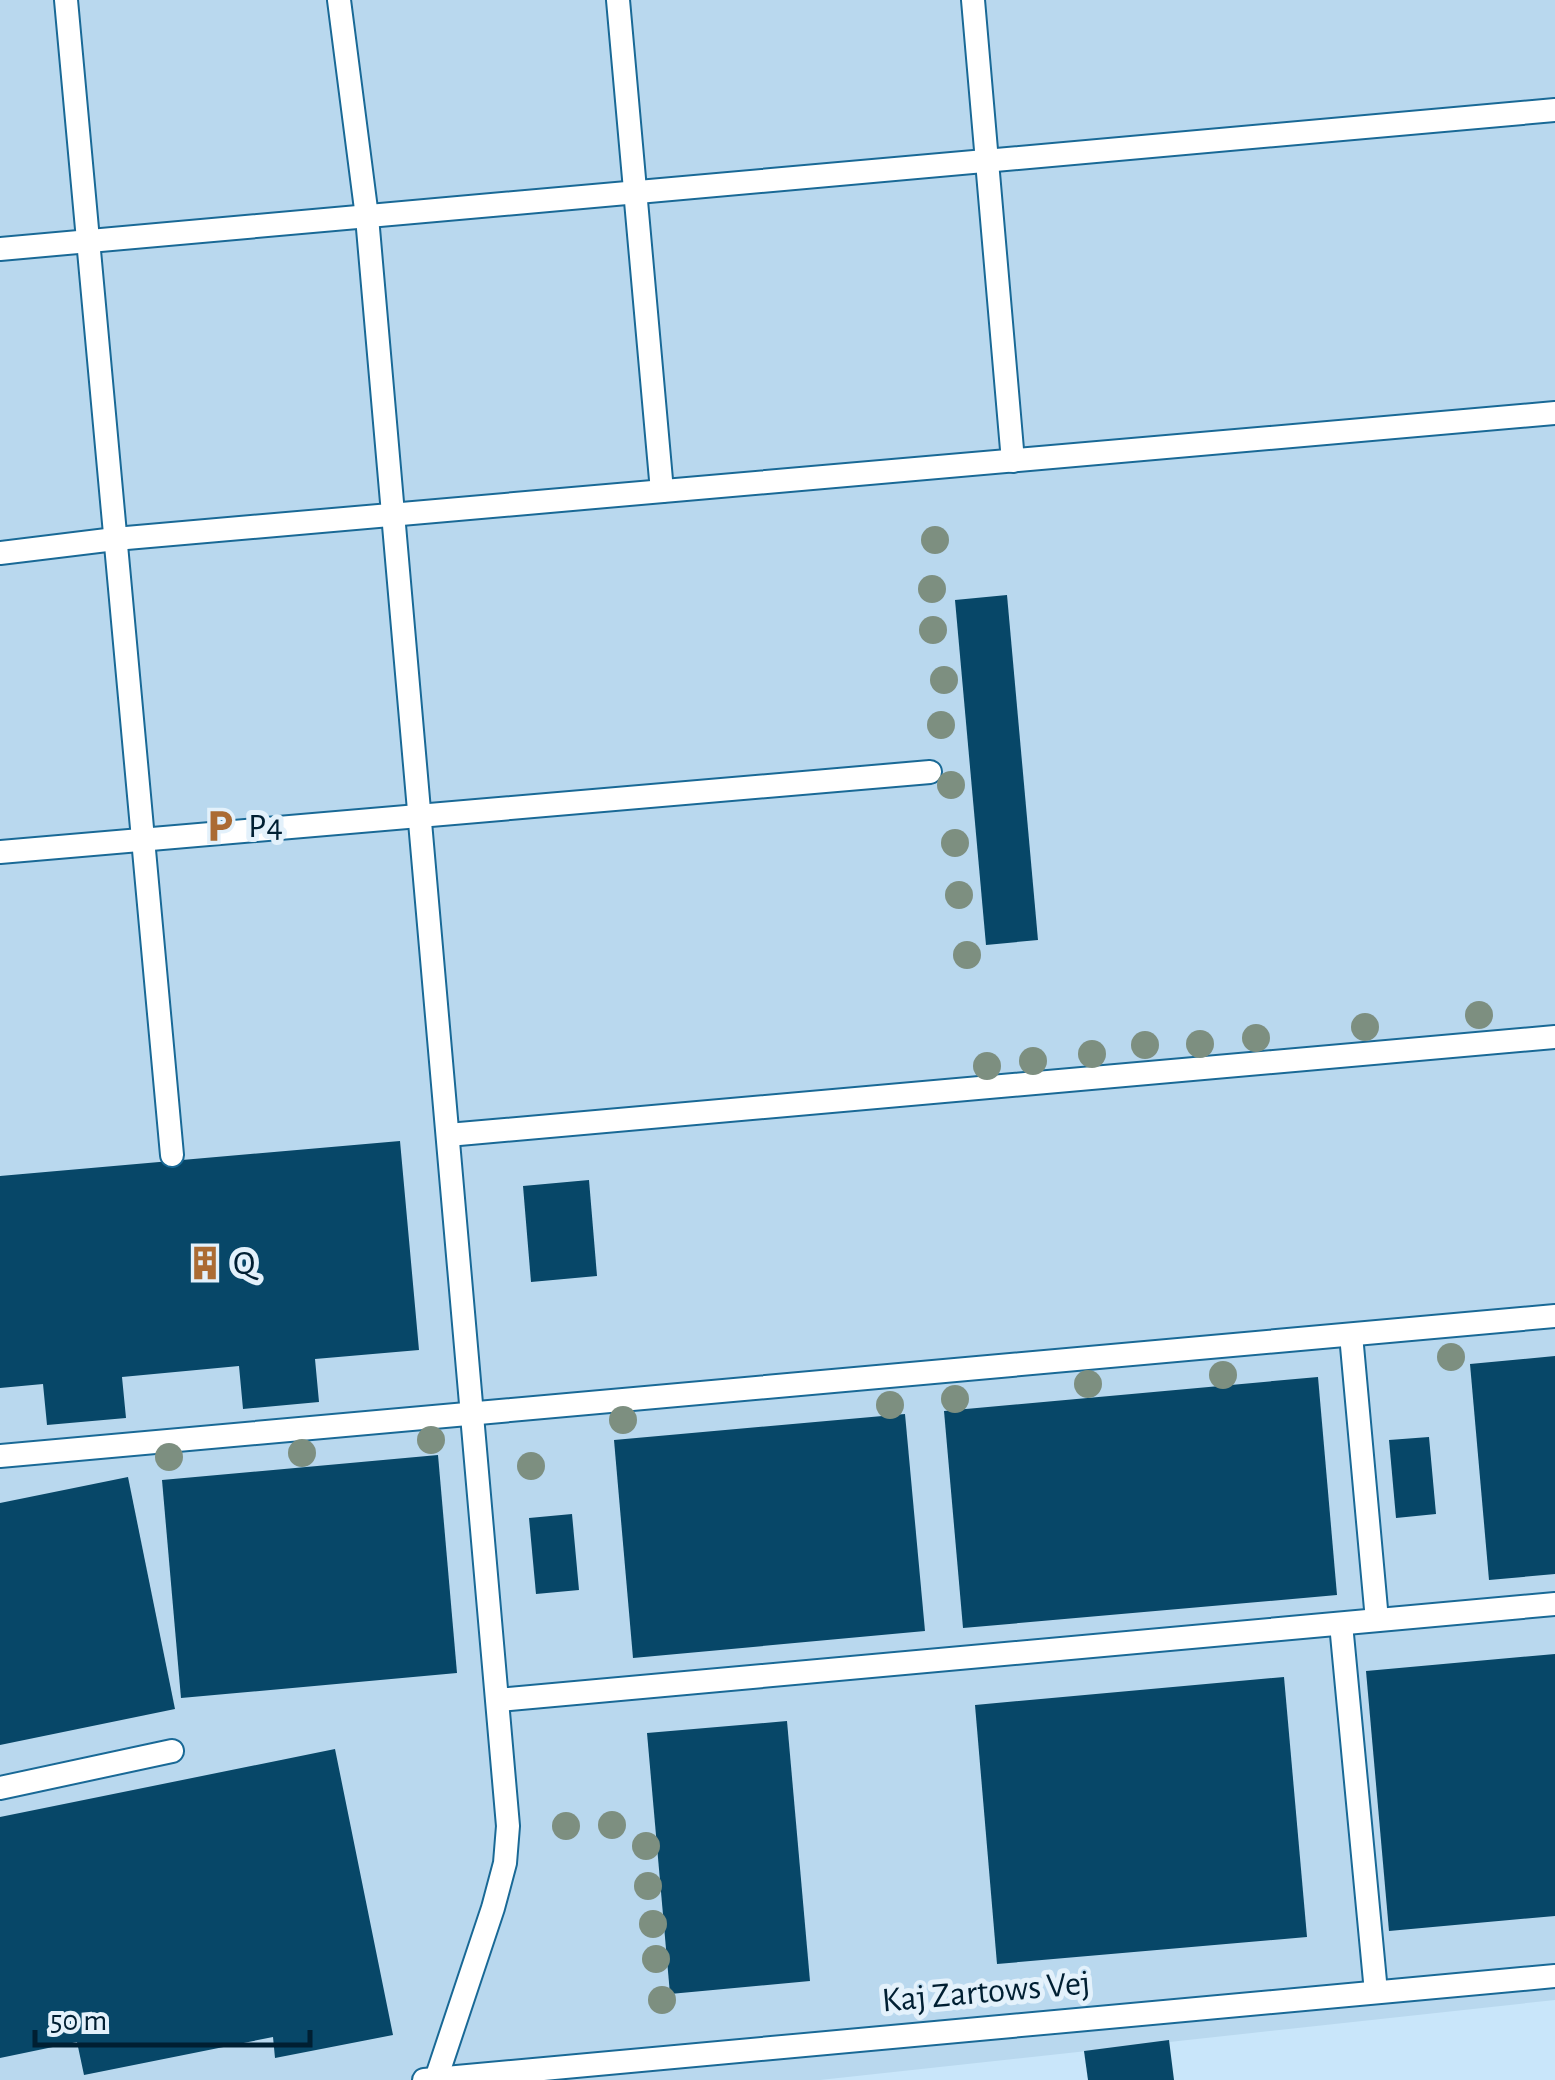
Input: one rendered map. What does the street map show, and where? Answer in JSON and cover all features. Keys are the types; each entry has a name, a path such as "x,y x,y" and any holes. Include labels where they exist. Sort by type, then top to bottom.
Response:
{"lane":[{"path":"66,0 172,1154"},
{"path":"340,0 367,217 508,1826 506,1863 436,2079"},
{"path":"618,0 662,491"},
{"path":"973,0 1013,461"},
{"path":"0,250 1555,110"},
{"path":"0,553 116,539 1555,413"},
{"path":"0,852 930,772"},
{"path":"448,1136 1555,1037"},
{"path":"0,1456 1555,1316"},
{"path":"1351,1334 1377,1620"},
{"path":"498,1700 1555,1604"},
{"path":"1341,1624 1376,1992"},
{"path":"0,1788 172,1751"},
{"name":"Kaj Zartows Vej","path":"424,2080 663,2069 1555,1976"}],"shaded area":[{"path":"0,0 1555,0 1555,2000 820,2080 0,2080"}],"building":[{"path":"1007,595 1038,940 986,945 955,600"},
{"name":"Q","path":"400,1141 419,1350 315,1359 319,1402 243,1409 239,1366 122,1377 126,1418 47,1425 43,1384 0,1388 0,1176"},
{"path":"589,1180 597,1276 531,1282 523,1186"},
{"path":"1555,1356 1555,1574 1489,1580 1470,1364"},
{"path":"1318,1377 1337,1595 963,1628 944,1411"},
{"path":"905,1414 925,1631 633,1658 614,1440"},
{"path":"1429,1437 1436,1514 1396,1518 1389,1440"},
{"path":"438,1455 457,1673 181,1698 162,1480"},
{"path":"128,1477 175,1709 0,1745 0,1503"},
{"path":"572,1514 579,1590 536,1594 529,1518"},
{"path":"1555,1654 1555,1916 1389,1931 1366,1671"},
{"path":"1284,1677 1307,1937 997,1964 975,1705"},
{"path":"787,1721 810,1981 670,1994 647,1733"},
{"path":"335,1749 393,2035 275,2058 273,2037 84,2075 77,2042 0,2058 0,1817"},
{"path":"1169,2040 1174,2080 1088,2080 1084,2051"}],"place":[{"name":"P4","path":"220,826"},
{"name":"Q","path":"205,1263"}]}
